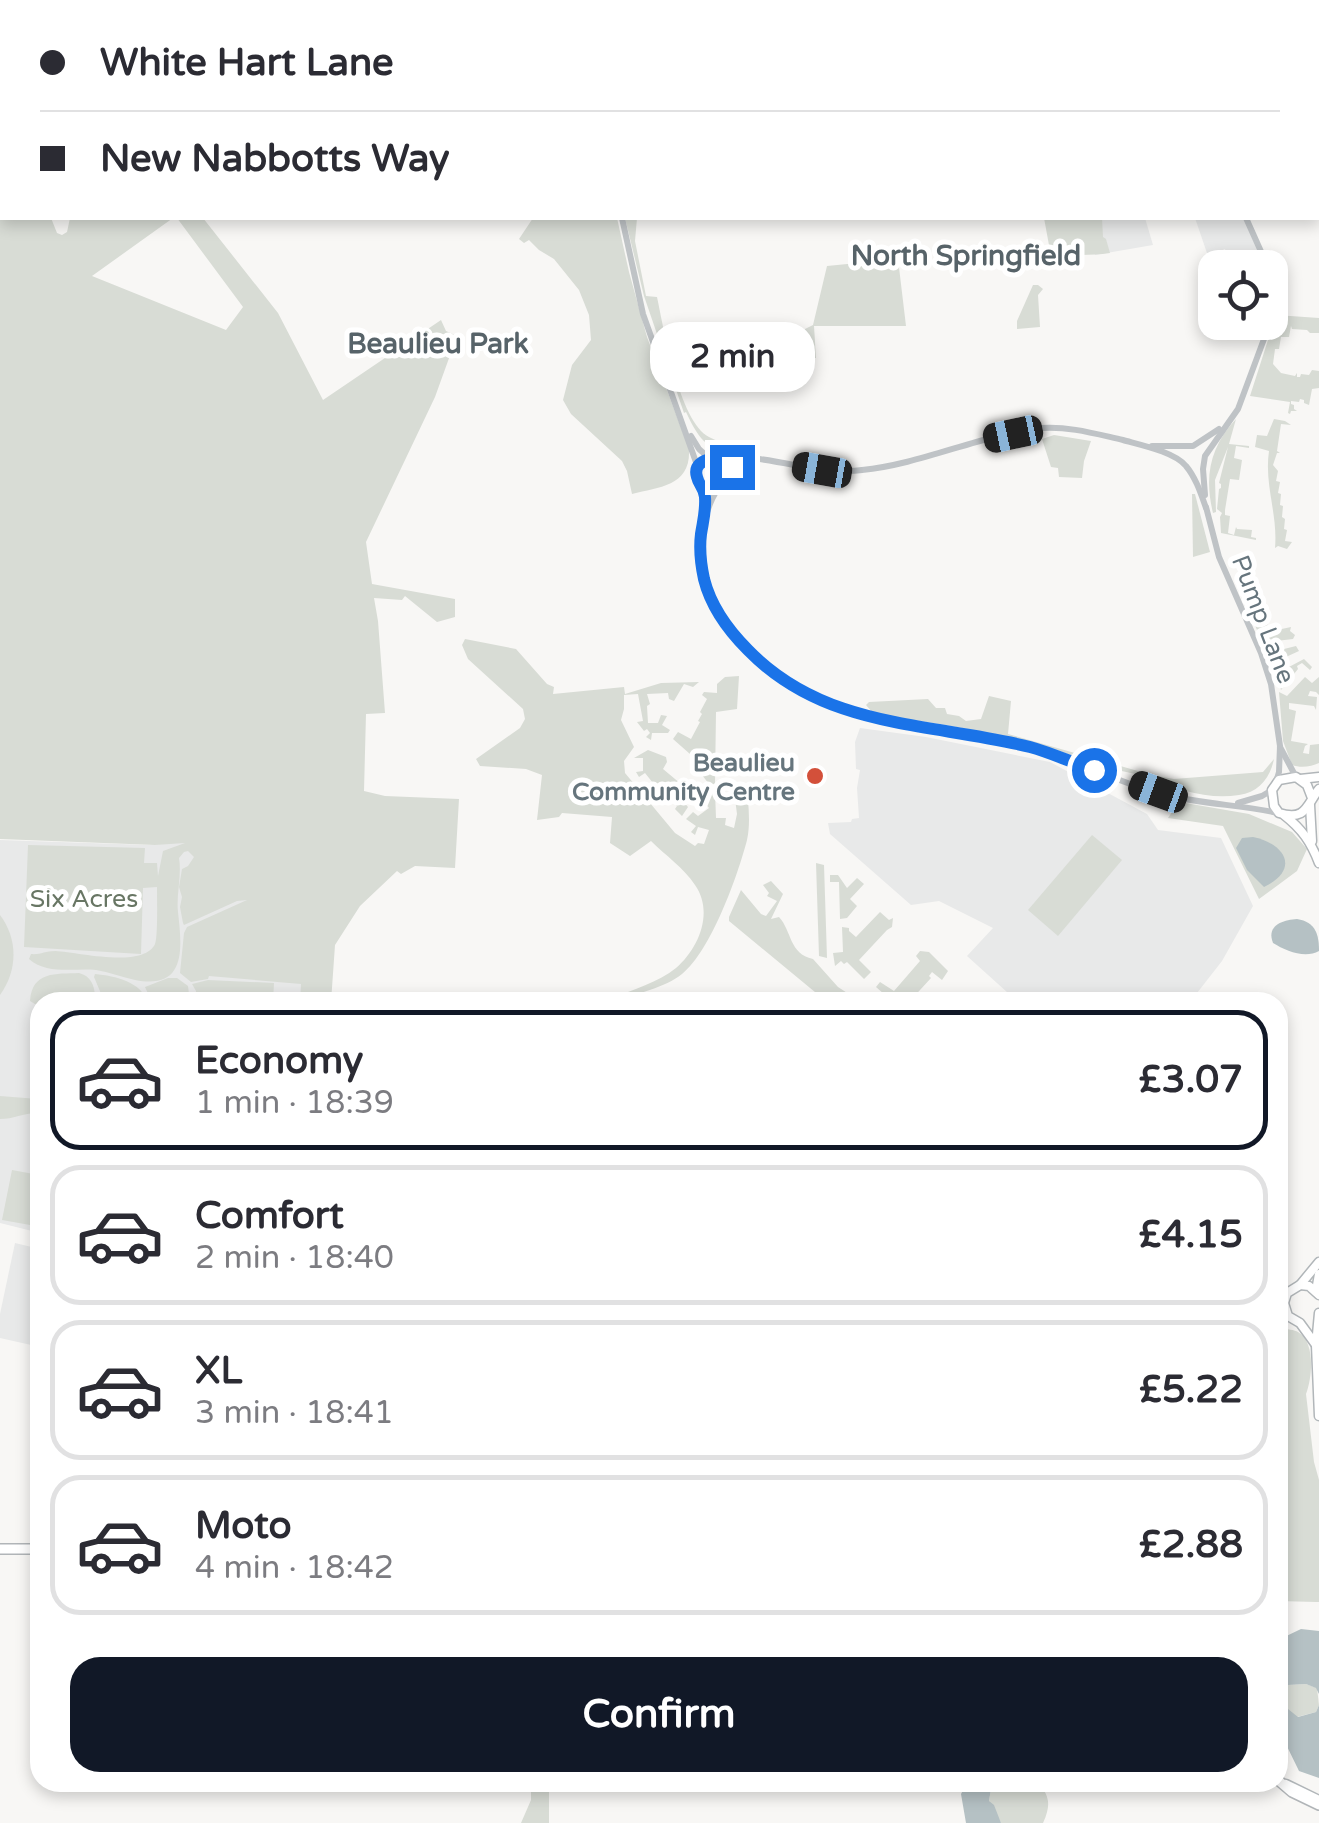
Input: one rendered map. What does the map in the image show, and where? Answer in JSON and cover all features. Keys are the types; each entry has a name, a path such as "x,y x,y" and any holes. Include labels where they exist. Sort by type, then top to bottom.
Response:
{"highway":[{"path":"0,1549 30,1549"},
{"path":"1288,1789 1319,1803"}],"main road":[{"path":"1319,777 1284,778 1274,787 1274,806 1300,828 1319,864"},
{"path":"1298,778 1307,784 1311,802 1312,845"},
{"path":"1282,814 1302,813 1319,789"},
{"path":"1288,1292 1300,1285 1319,1262"},
{"path":"1317,1293 1319,1274"},
{"path":"1300,1285 1317,1293"},
{"path":"1300,1322 1319,1313"},
{"path":"1319,1313 1319,1416"},
{"path":"1288,1316 1300,1322 1316,1346"}],"street":[{"path":"622,220 644,314 698,466 697,479 704,486 706,511"},
{"path":"1247,220 1261,250"},
{"path":"698,466 730,456 822,470 866,470 989,439 1053,428 1146,446 1196,468 1238,410 1262,340"},
{"path":"1185,465 1183,452 1226,425"},
{"path":"685,426 699,450 722,465 724,477"},
{"path":"1146,446 1198,447 1204,458"},
{"path":"744,458 724,477 706,511 700,557 712,602 736,638 787,682 846,711 1031,748 1166,795 1282,814"},
{"name":"Pump Lane","path":"1204,458 1206,508 1219,557 1271,684 1280,746 1274,787"},
{"name":"Pump Lane","path":"1185,465 1206,508"},
{"path":"704,486 718,486"},
{"name":"Pump Lane","path":"1280,746 1298,778"},
{"path":"1232,804 1262,796 1274,787"}],"shaded area":[{"path":"1093,220 1146,220 1153,245 1095,255"},
{"path":"1196,220 1245,220 1258,250 1206,250"},
{"path":"860,728 1050,762 1147,814 1158,830 1221,838 1253,906 1222,961 1198,992 1007,992 967,956 993,928 939,901 911,905 830,834 828,823 859,818 860,770 856,769 855,742"},
{"path":"274,834 304,959 301,992 30,992 30,1230 0,1223 0,840 150,845"},
{"path":"1253,837 1274,845 1284,858 1282,873 1264,887 1247,870 1236,848 1242,838"},
{"path":"1297,919 1315,930 1319,951 1302,954 1273,943 1274,928 1281,922"},
{"path":"15,1243 30,1247 30,1345 0,1338 0,1314"},
{"path":"1301,1629 1319,1631 1319,1694 1306,1684 1288,1685 1288,1635"},
{"path":"1319,1705 1319,1778 1299,1771 1288,1748 1288,1709 1298,1717 1316,1712"},
{"path":"990,1792 989,1801 1001,1823 966,1823 961,1794"}],"green space":[{"name":"Six Acres","path":"0,220 52,220 57,233 62,235 67,232 70,220 170,220 92,276 226,330 243,307 178,220 205,220 278,313 323,400 441,320 446,331 457,336 435,397 366,542 372,584 455,599 455,617 437,622 405,596 402,600 374,598 385,713 366,714 364,791 385,796 459,799 455,868 415,866 401,874 397,871 360,906 335,945 332,992 301,992 301,984 209,976 191,982 180,973 187,927 247,900 184,925 179,887 180,952 173,972 164,979 135,980 96,970 52,969 36,964 29,959 31,954 51,951 109,957 138,956 148,952 156,940 157,887 143,888 141,954 24,947 28,845 145,848 144,863 157,863 158,876 163,851 185,843 0,839","holes":["188,851 194,857 182,869 179,886 179,858"]},
{"path":"532,220 617,220 647,337 689,449 685,471 672,483 632,494 622,461 571,414 563,400 572,365 591,340 589,315 579,290 554,259 529,240 524,243 519,239"},
{"path":"625,220 637,220 635,241 646,296 657,297 674,373 689,413 709,437 756,450 721,450 699,435 684,413 644,296"},
{"path":"1044,220 1102,220 1103,237 1110,253 1051,256"},
{"path":"898,259 906,326 814,326 816,358 808,358 805,329 813,325 827,266"},
{"path":"1033,285 1043,289 1038,295 1040,327 1017,329 1017,321"},
{"path":"1288,316 1319,318 1319,333 1291,326 1289,337"},
{"path":"1268,340 1280,340 1273,364 1281,373 1297,373 1300,377 1312,370 1319,371 1319,388 1312,389 1309,405 1300,399 1291,401 1297,411 1290,414 1290,402 1250,396"},
{"path":"1236,419 1229,444 1249,448 1236,446 1234,458 1242,460 1239,480 1230,479 1225,515 1230,516 1228,533 1234,535 1236,527 1252,530 1251,537 1256,540 1221,533 1222,513 1217,509 1219,483 1228,447 1215,480 1213,513 1210,499 1211,463 1220,440"},
{"path":"1274,419 1291,425 1281,424 1277,451 1280,453 1273,465 1278,471 1276,481 1280,482 1285,541 1292,542 1287,549 1275,548 1269,451 1255,447 1257,435 1267,436"},
{"path":"1054,435 1091,441 1082,478 1059,477 1058,468 1051,467 1042,439"},
{"path":"1192,494 1210,552 1193,557"},
{"path":"1261,613 1269,632 1262,634 1263,638 1291,627 1295,635 1293,639 1268,642 1268,653 1296,646 1299,651 1275,662 1280,671 1304,659 1312,667 1310,670 1302,663 1297,666 1281,690 1279,676 1276,674 1251,616"},
{"path":"465,639 516,649 554,687 553,694 624,687 625,694 661,683 699,682 693,687 684,684 674,701 668,693 647,694 648,723 658,723 661,715 667,716 662,725 670,730 668,733 652,733 651,740 646,737 650,733 637,722 643,721 638,694 624,695 621,720 634,747 624,761 625,773 675,833 695,846 704,844 709,830 698,827 695,835 691,832 696,826 686,819 693,812 698,816 709,808 703,801 706,792 715,791 716,818 726,818 725,825 734,828 734,791 753,791 754,800 748,800 747,840 722,911 693,963 675,979 644,992 627,992 669,973 691,950 703,918 701,895 695,885 651,841 630,856 610,843 612,817 562,813 559,817 537,820 542,775 526,769 480,766 476,759 520,728 525,719 523,709 468,659 462,645"},
{"path":"739,676 737,709 716,712 715,784 709,784 702,775 707,769 673,739 678,732 691,739 707,699 702,695 704,692 717,693 717,684 725,677"},
{"path":"1305,677 1312,683 1319,677 1319,695 1310,691 1308,696 1317,697 1316,710 1314,706 1289,703 1289,709 1296,711 1291,741 1308,744 1303,753 1309,754 1310,745 1319,744 1319,763 1302,767 1292,765 1283,741 1279,692 1287,696"},
{"path":"989,696 1011,701 1008,734 1152,775 1174,779 1263,772 1274,759 1266,778 1252,791 1205,795 1053,749 887,716 872,712 866,705 928,699 936,708 945,708 947,714 966,721 981,719"},
{"path":"648,750 666,757 663,769 681,784 684,781 691,785 685,787 687,796 681,799 688,807 682,816 645,773 639,777 636,772 643,771 643,758 634,758"},
{"path":"1174,801 1249,814 1292,832 1307,849 1297,871 1259,899 1223,826 1168,818"},
{"path":"1092,835 1122,860 1058,936 1028,910"},
{"path":"816,863 824,865 827,958 819,956"},
{"path":"830,875 838,875 847,888 857,878 864,884 850,899 857,906 847,918 840,919 839,882 830,882"},
{"path":"771,881 783,894 771,919 779,917 799,952 813,959 846,992 815,992 729,921 741,890 766,916 777,901 767,896 763,885"},
{"path":"880,912 889,920 893,918 892,927 859,960 871,972 864,979 847,962 835,966 833,953 843,952 842,927 849,928 856,937"},
{"path":"0,915 10,934 14,955 0,995"},
{"path":"920,951 929,952 948,971 942,980 932,972 918,992 882,992 876,987 880,982 894,991 920,961 916,956"},
{"path":"54,974 86,976 95,992 32,992 40,979"},
{"path":"95,974 119,978 142,992 100,992"},
{"path":"177,978 188,986 189,992 147,992 145,987"},
{"path":"208,980 274,983 274,992 196,992 192,984"},
{"path":"0,1096 30,1098 30,1114 0,1119"},
{"path":"12,1170 30,1173 30,1225 2,1220"},
{"path":"1288,1329 1304,1337 1310,1352 1306,1394 1319,1480 1319,1602 1288,1601"},
{"path":"1288,1685 1317,1688 1316,1712 1297,1717 1288,1710"},
{"path":"531,1792 549,1792 549,1823 521,1823"},
{"path":"990,1792 1045,1792 1048,1801 1043,1823 1001,1823 989,1801"}],"place":[{"name":"Beaulieu Community Centre","path":"815,776"}],"district":[{"name":"North Springfield","path":"966,255"},
{"name":"Beaulieu Park","path":"438,343"}],"route":[{"path":"732,467 744,458 705,460 696,471 704,486 706,511 700,557 705,583 722,620 766,667 787,682 846,711 1031,748 1094,770"}]}
